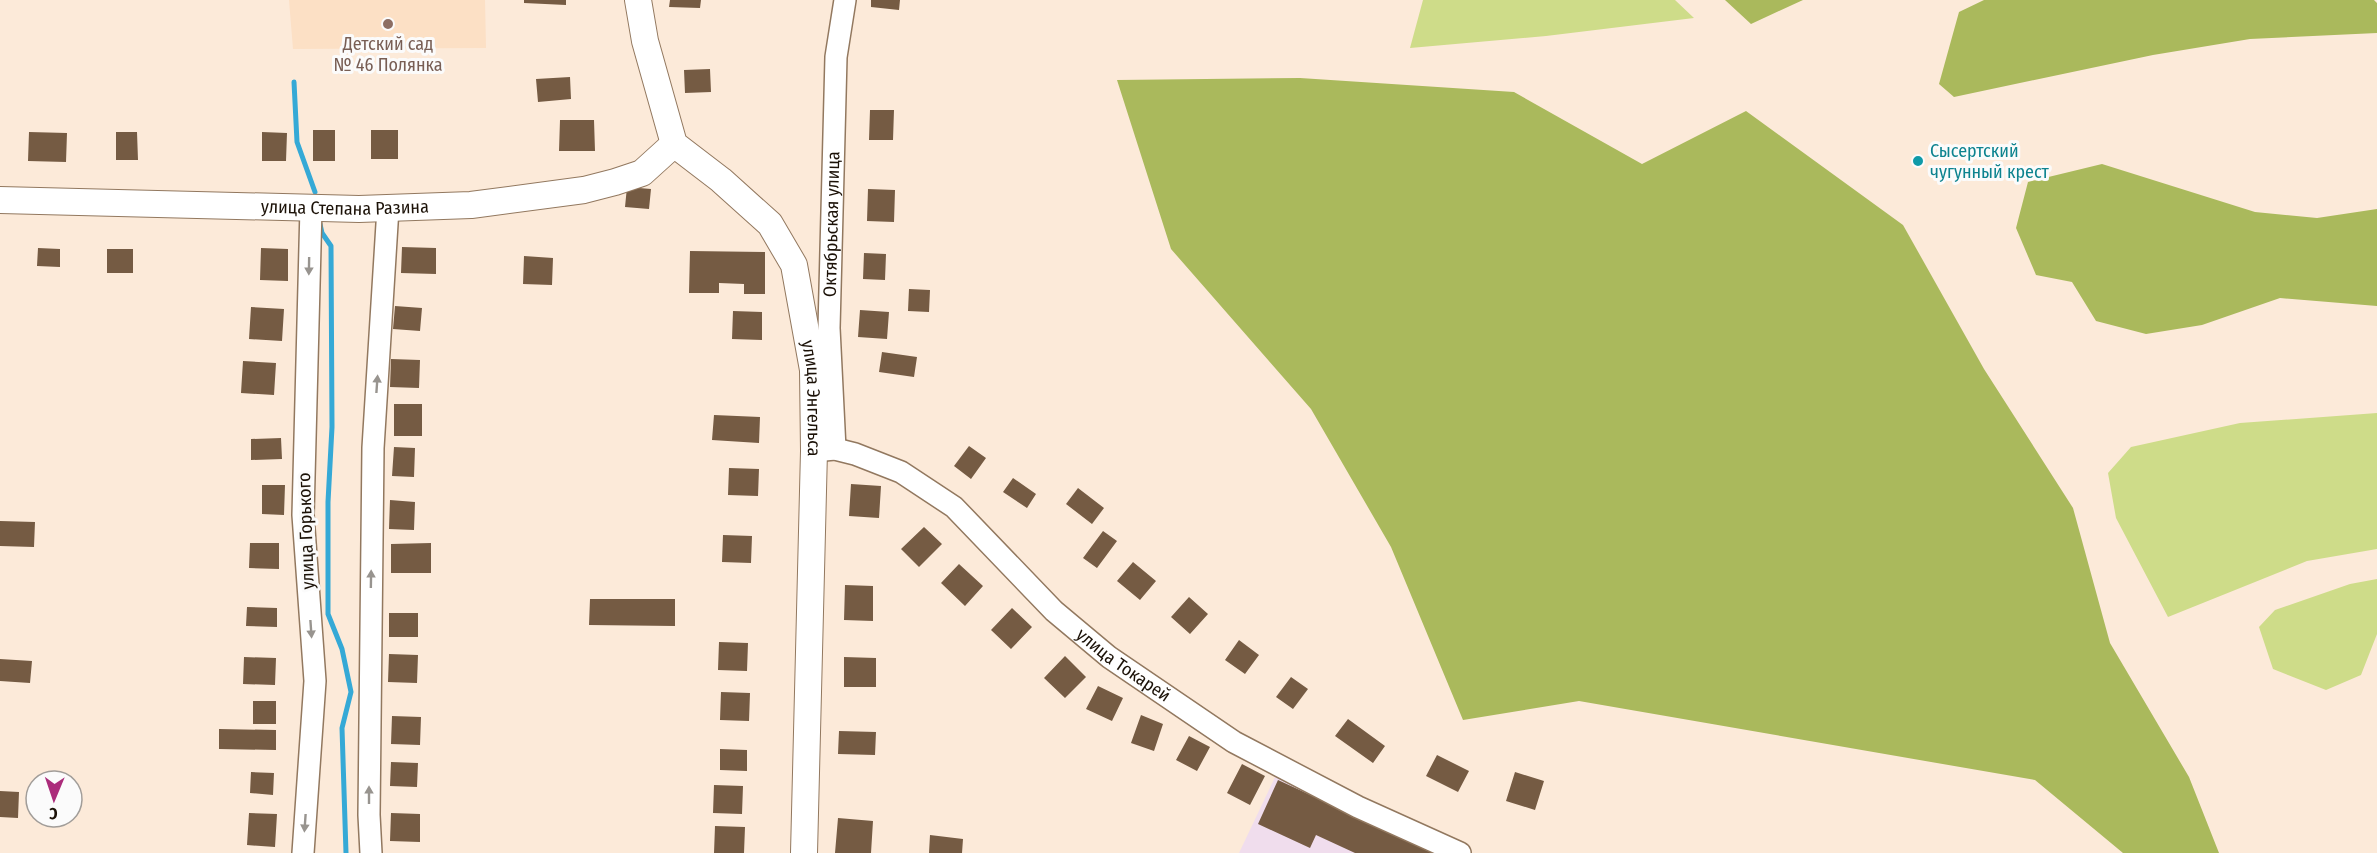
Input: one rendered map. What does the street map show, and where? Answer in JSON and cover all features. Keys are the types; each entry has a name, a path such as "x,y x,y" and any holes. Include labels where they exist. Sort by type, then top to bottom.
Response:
{"street":[{"path":"638,0 645,41 674,144"},
{"name":"Октябрьская улица","path":"824,450 836,57 845,0"},
{"name":"улица Степана Разина","path":"0,200 311,208 471,205 584,190 642,173 674,144"},
{"name":"улица Энгельса","path":"674,144 721,180 770,224 794,265 813,370 824,450 804,853"},
{"name":"улица Горького","path":"303,853 315,681 303,515 311,208"},
{"path":"371,853 369,815 373,448 388,208"},
{"name":"улица Токарей","path":"824,450 855,454 901,472 954,507 1054,611 1101,651 1234,742 1358,807 1460,853"}],"shaded area":[{"name":"Детский сад № 46 Полянка","path":"289,0 485,0 486,48 293,49"},
{"path":"1276,775 1456,853 1239,853"}],"green space":[{"path":"1423,0 1675,0 1694,18 1546,36 1410,48"},
{"path":"1725,0 1803,0 1751,24"},
{"path":"1984,0 2374,0 2377,3 2377,33 2250,39 2153,55 1954,97 1939,84 1959,12"},
{"path":"1300,78 1514,92 1642,164 1746,111 1903,225 1984,369 2073,508 2110,643 2189,777 2219,853 2123,853 2035,780 1579,701 1463,720 1391,547 1311,409 1171,249 1117,80"},
{"path":"2102,164 2255,212 2317,218 2377,209 2377,306 2280,298 2202,325 2146,334 2096,321 2072,282 2036,275 2016,228 2028,182"},
{"path":"2377,413 2377,549 2307,561 2168,617 2116,518 2108,473 2131,447 2240,423"},
{"path":"2377,579 2377,634 2361,675 2326,690 2273,669 2259,627 2275,610 2350,584"}],"building":[{"path":"524,0 566,0 566,5 524,3"},
{"path":"670,0 701,0 700,8 669,7"},
{"path":"871,0 900,0 899,10 871,7"},
{"path":"710,69 711,92 685,93 684,70"},
{"path":"570,77 571,99 538,102 536,79"},
{"path":"870,110 894,110 893,140 869,140"},
{"path":"560,120 594,120 595,151 559,151"},
{"path":"313,130 335,130 335,161 313,161"},
{"path":"371,130 398,130 398,159 371,159"},
{"path":"29,132 67,133 66,162 28,161"},
{"path":"116,132 137,132 138,160 116,160"},
{"path":"262,132 287,133 286,161 262,161"},
{"path":"627,187 651,189 649,209 625,207"},
{"path":"868,189 895,190 894,222 867,221"},
{"path":"402,247 436,248 436,274 401,273"},
{"path":"38,248 60,249 60,267 37,266"},
{"path":"261,248 288,249 288,281 260,280"},
{"path":"107,249 133,249 133,273 107,273"},
{"path":"690,251 765,252 765,294 744,294 744,284 719,283 719,293 689,293"},
{"path":"864,253 886,254 885,280 863,279"},
{"path":"524,256 553,258 552,285 523,284"},
{"path":"909,289 930,290 929,312 908,311"},
{"path":"395,306 422,308 420,331 393,329"},
{"path":"251,307 284,309 282,341 249,339"},
{"path":"860,310 889,312 887,339 858,337"},
{"path":"733,311 762,312 762,340 732,339"},
{"path":"882,352 917,357 914,377 879,372"},
{"path":"391,359 420,360 419,388 390,387"},
{"path":"243,361 276,363 274,395 241,393"},
{"path":"394,404 422,404 422,436 394,436"},
{"path":"714,415 760,417 759,443 712,440"},
{"path":"281,438 282,459 251,460 251,439"},
{"path":"969,446 986,458 971,479 954,466"},
{"path":"394,447 415,448 414,477 392,476"},
{"path":"729,468 759,469 758,496 728,495"},
{"path":"1013,478 1036,494 1027,508 1003,492"},
{"path":"851,484 881,486 879,518 849,516"},
{"path":"262,485 285,485 284,515 262,514"},
{"path":"1078,488 1104,508 1092,524 1066,504"},
{"path":"390,500 415,502 414,530 389,529"},
{"path":"0,521 35,522 34,547 0,546"},
{"path":"924,527 942,544 919,567 901,549"},
{"path":"1103,531 1117,541 1097,568 1083,558"},
{"path":"723,535 752,536 751,563 722,562"},
{"path":"250,543 279,543 279,569 249,568"},
{"path":"431,543 431,573 391,573 391,544"},
{"path":"1133,562 1156,581 1140,600 1117,581"},
{"path":"959,564 983,586 965,606 941,583"},
{"path":"845,585 873,586 873,621 844,620"},
{"path":"1189,597 1208,614 1190,634 1171,617"},
{"path":"590,599 675,599 675,626 589,625"},
{"path":"247,607 277,608 277,627 246,626"},
{"path":"1012,608 1032,627 1011,649 991,630"},
{"path":"389,613 418,613 418,637 389,637"},
{"path":"1239,640 1259,655 1245,674 1225,660"},
{"path":"719,642 748,643 747,671 718,670"},
{"path":"389,654 418,655 417,683 388,682"},
{"path":"1065,656 1086,677 1065,698 1044,678"},
{"path":"244,657 276,658 275,685 243,684"},
{"path":"844,657 876,658 876,687 844,687"},
{"path":"0,659 32,661 30,683 0,681"},
{"path":"1291,677 1308,689 1293,709 1276,697"},
{"path":"1098,686 1123,698 1112,721 1086,709"},
{"path":"721,692 750,693 749,721 720,720"},
{"path":"253,701 276,701 276,724 253,724"},
{"path":"1141,715 1163,724 1154,751 1131,743"},
{"path":"392,716 421,717 420,745 391,744"},
{"path":"1348,719 1385,746 1373,763 1335,736"},
{"path":"219,729 276,730 276,750 219,749"},
{"path":"839,731 876,732 875,755 838,754"},
{"path":"1189,736 1210,747 1197,771 1176,760"},
{"path":"720,749 747,750 747,771 720,770"},
{"path":"1437,755 1469,771 1458,792 1426,776"},
{"path":"391,762 418,763 417,787 390,786"},
{"path":"1242,764 1265,776 1250,805 1227,793"},
{"path":"251,772 274,773 273,795 250,793"},
{"path":"1515,772 1544,781 1535,810 1506,801"},
{"path":"1278,780 1436,853 1355,853 1316,835 1310,848 1258,824"},
{"path":"714,785 743,786 742,814 713,813"},
{"path":"0,791 19,792 18,818 0,817"},
{"path":"249,813 277,814 275,847 247,845"},
{"path":"391,813 420,814 420,842 390,841"},
{"path":"838,818 873,821 871,853 835,853"},
{"path":"715,826 745,827 744,853 714,853"},
{"path":"930,835 963,839 962,853 929,853"}],"waterway":[{"path":"294,82 297,142 315,192"},
{"path":"320,224 322,233 331,246 332,427 328,502 328,614 342,649 351,692 342,728 346,853"}],"place":[{"name":"Детский сад № 46 Полянка","path":"388,24"},
{"name":"Сысертский чугунный крест","path":"1918,161"}]}
